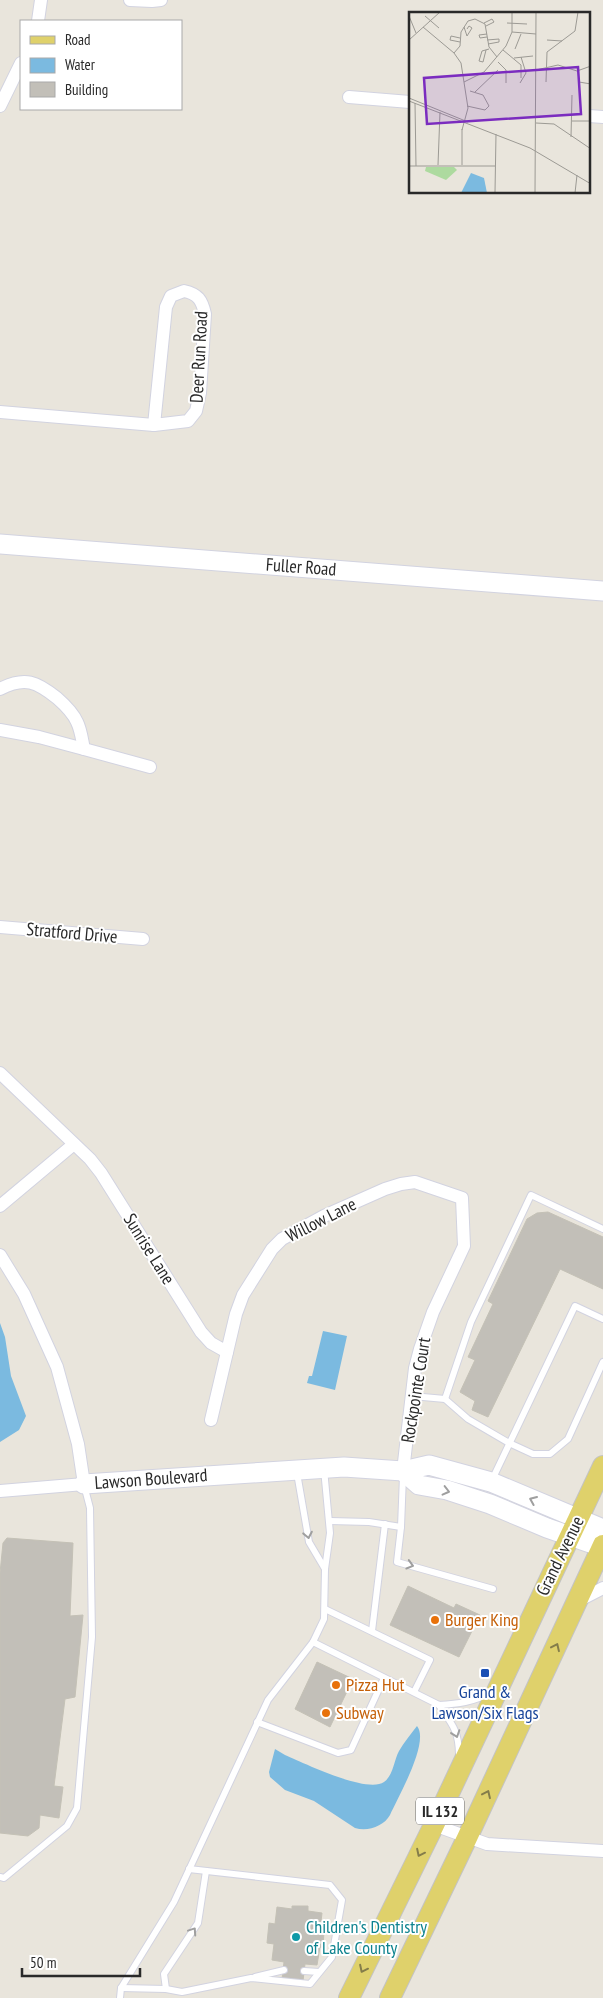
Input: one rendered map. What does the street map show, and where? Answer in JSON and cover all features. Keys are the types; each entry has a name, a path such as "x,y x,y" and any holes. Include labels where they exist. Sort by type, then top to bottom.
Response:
{"main road":[{"name":"Grand Avenue","path":"349,1998 434,1825 603,1466"},
{"name":"Grand Avenue","path":"390,1998 603,1546"}],"street":[{"path":"38,20 41,0"},
{"path":"130,0 152,2 161,0"},
{"path":"0,106 20,66"},
{"path":"349,97 409,102"},
{"path":"590,116 603,117"},
{"name":"Deer Run Road","path":"0,412 154,425 188,421 196,411 200,393 205,314 202,302 195,294 184,291 171,296 166,307 154,425"},
{"name":"Fuller Road","path":"0,544 603,591"},
{"path":"0,689 17,682 41,685 65,705 77,721 84,749"},
{"path":"0,730 39,737 150,767"},
{"name":"Stratford Drive","path":"0,927 143,939"},
{"name":"Sunrise Lane","path":"0,1073 90,1159 101,1173 201,1332 211,1343 227,1352"},
{"path":"0,1206 74,1144"},
{"name":"Willow Lane","path":"211,1420 236,1314 243,1295 272,1249 282,1239 324,1216 401,1184 415,1182 462,1198"},
{"name":"Rockpointe Court","path":"403,1471 416,1368 425,1330 464,1246 462,1198"},
{"name":"Lawson Boulevard","path":"0,1255 24,1294 57,1367 78,1444 84,1484 324,1468 372,1468 403,1471 429,1465 491,1482 574,1527 603,1546"},
{"name":"Lawson Boulevard","path":"403,1471 419,1485 447,1490 574,1527 603,1529"},
{"path":"0,1491 84,1484"},
{"path":"576,1602 603,1588"},
{"path":"434,1825 487,1844 603,1851"}],"lane":[{"path":"444,1399 471,1322 531,1195 603,1228"},
{"path":"491,1482 575,1306 603,1319"},
{"path":"412,1396 444,1399 468,1419 508,1443 533,1454 550,1454 568,1438 603,1362"},
{"path":"120,1998 121,1988 174,1902 268,1700 313,1642 324,1619 325,1569 330,1521 324,1468"},
{"path":"297,1470 309,1542 325,1569"},
{"path":"403,1471 401,1527 397,1562 493,1589"},
{"path":"0,1877 4,1878 67,1826 77,1808 92,1637 90,1508 84,1484"},
{"path":"330,1521 369,1522 401,1527"},
{"path":"372,1632 385,1524"},
{"path":"325,1610 430,1660 414,1692"},
{"path":"313,1642 439,1705 453,1725 459,1739 460,1768"},
{"path":"257,1722 338,1753 351,1750 384,1678"},
{"path":"439,1705 458,1704 478,1699 496,1691"},
{"path":"189,1869 330,1885 342,1900 332,1957 310,1984 252,1978"},
{"path":"166,1989 164,1974 198,1923 206,1871"},
{"path":"121,1988 166,1989 182,1992 284,1970"},
{"path":"304,1971 319,1972"}],"water":[{"path":"0,1323 5,1337 11,1376 26,1416 19,1430 0,1442"},
{"path":"323,1331 347,1336 335,1390 307,1383 309,1376 312,1376"},
{"path":"417,1726 420,1734 419,1744 411,1770 390,1815 380,1825 370,1829 355,1828 314,1801 285,1790 270,1777 269,1772 275,1749 335,1776 350,1781 376,1785 387,1779 399,1751"}],"building":[{"path":"548,1212 603,1237 603,1289 560,1269 488,1417 472,1410 475,1401 460,1392 475,1360 468,1357 493,1304 488,1301 527,1219 537,1213"},
{"path":"7,1538 73,1543 70,1616 83,1615 75,1697 65,1699 54,1786 63,1787 59,1818 40,1815 39,1828 28,1836 0,1833 0,1573 3,1543"},
{"name":"Burger King","path":"408,1586 454,1608 456,1604 480,1615 459,1657 390,1625"},
{"path":"317,1662 353,1679 330,1727 295,1709"},
{"name":"Children's Dentistry of Lake County","path":"292,1906 308,1906 308,1911 322,1913 320,1930 324,1930 323,1948 320,1947 317,1965 305,1964 303,1981 282,1979 284,1962 272,1960 274,1944 267,1943 269,1923 275,1924 277,1907 292,1909"}],"place":[{"name":"Burger King","path":"435,1620"},
{"name":"Grand & Lawson/Six Flags","path":"485,1673"},
{"name":"Pizza Hut","path":"336,1685"},
{"name":"Subway","path":"326,1713"},
{"name":"Children's Dentistry of Lake County","path":"296,1937"}]}
